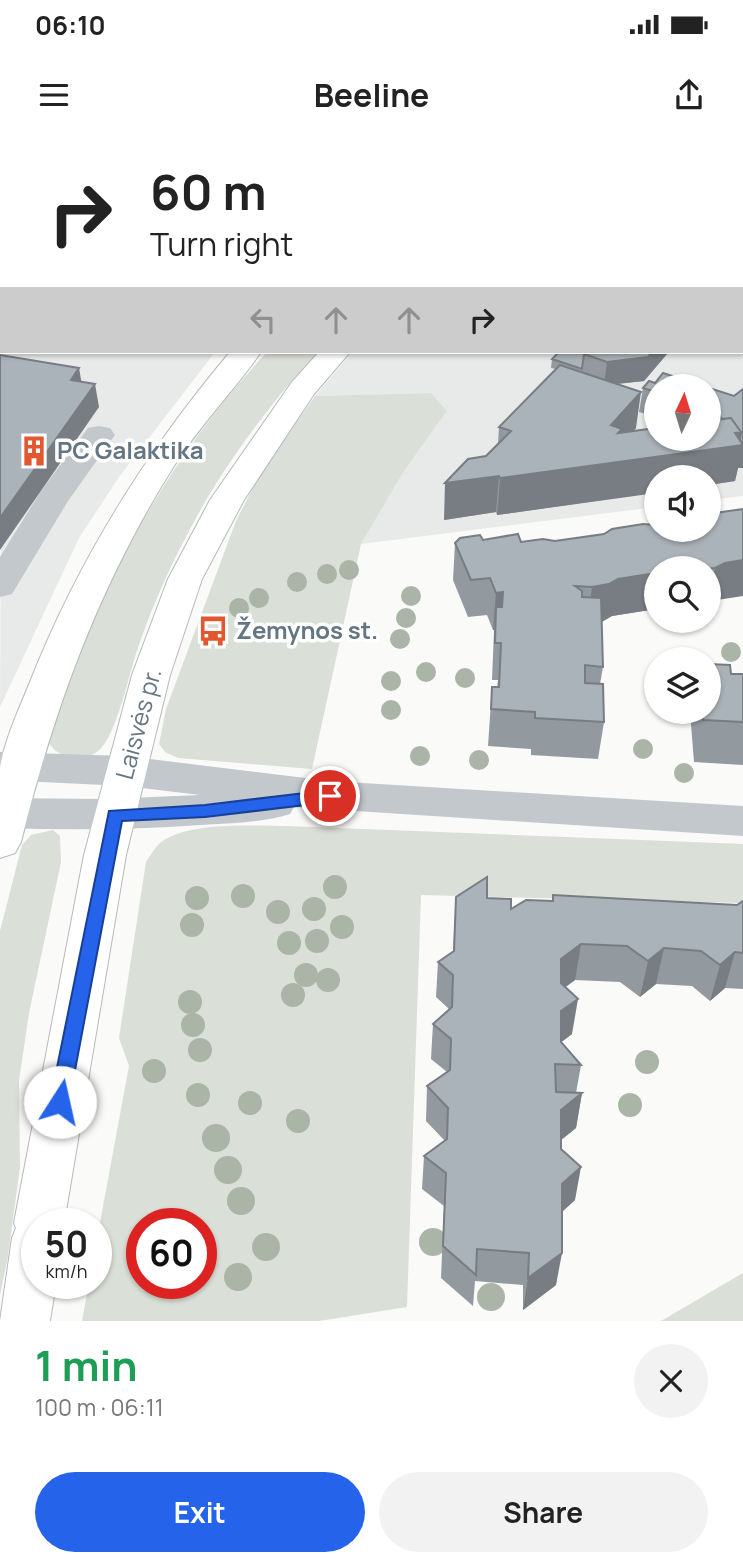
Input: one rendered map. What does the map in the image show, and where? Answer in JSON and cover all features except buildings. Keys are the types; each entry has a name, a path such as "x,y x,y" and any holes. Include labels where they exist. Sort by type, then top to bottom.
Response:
{"main road":[{"path":"2,823 10,766 30,729 56,658 103,554 169,448 244,354"},
{"name":"Laisvės pr.","path":"42,1208 97,896 114,816 151,675 185,579 227,500 303,388 333,354"},
{"path":"24,1321 27,1299"}],"street":[{"path":"0,586 53,498 99,435"},
{"path":"10,766 125,771 330,796 743,821"},
{"path":"2,823 205,811 330,796"}],"shaded area":[{"path":"2,354 213,354 119,477 79,538 0,707"},
{"path":"265,354 316,354 251,432 195,520 152,611 112,731 105,743 98,751 85,757 64,756 48,742 87,635 110,584 135,534 164,486 229,395"},
{"path":"350,354 743,354 743,496 721,499 721,465 644,465 644,509 361,544 404,471 447,411 430,393 315,396"},
{"path":"431,393 447,411 404,471 361,544 312,769 178,758 165,752 159,744 166,709 236,521 261,472 315,396"},
{"path":"238,826 743,844 743,903 421,895 407,1307 319,1321 82,1321 86,1299 112,1299 112,1208 103,1208 129,1066 119,1038 146,862 159,844 185,831"},
{"path":"53,830 60,836 61,862 29,1013 19,1081 20,1167 0,1295 0,931 22,845 31,835"},
{"path":"743,1273 743,1321 661,1321"}],"place":[{"name":"PC Galaktika","path":"34,451"},
{"name":"Žemynos st.","path":"213,631"}],"route":[{"path":"60,1102 114,816 205,811 330,796"}]}
